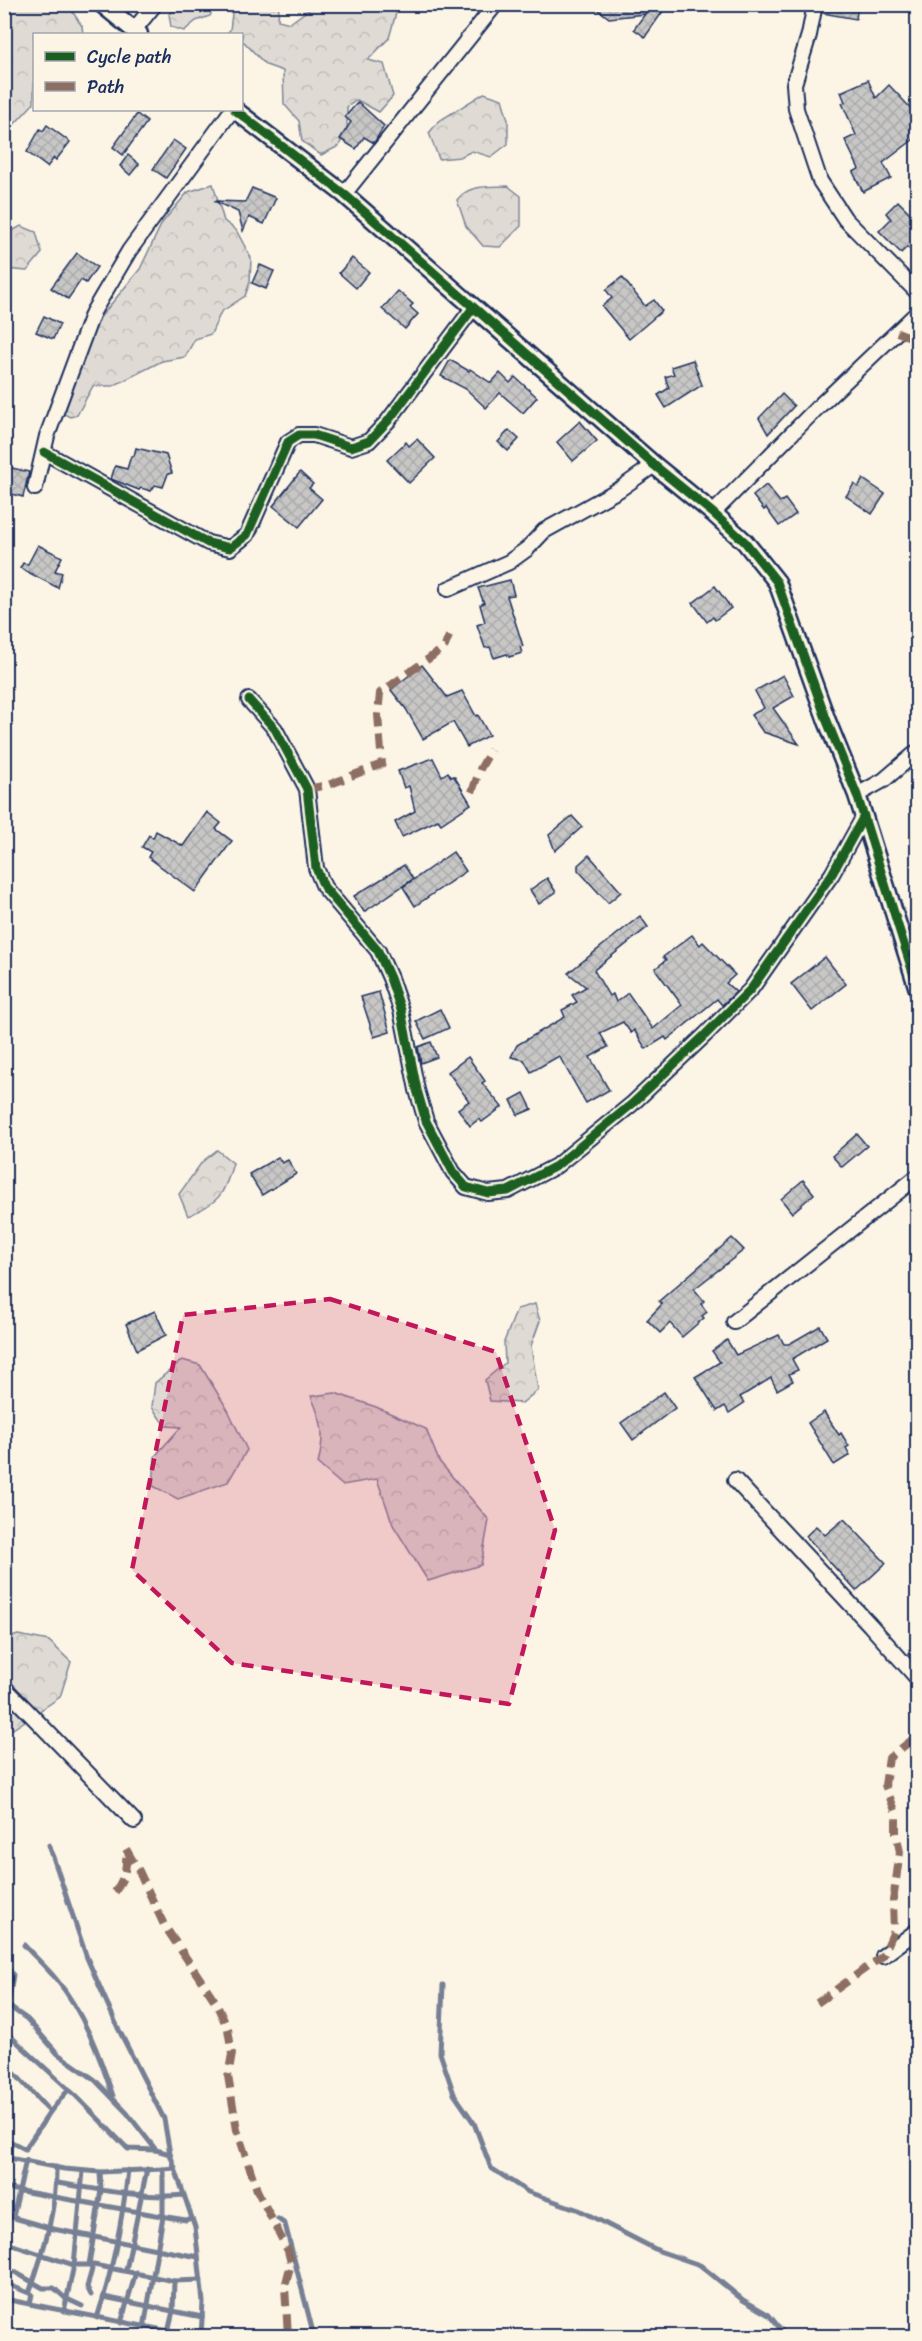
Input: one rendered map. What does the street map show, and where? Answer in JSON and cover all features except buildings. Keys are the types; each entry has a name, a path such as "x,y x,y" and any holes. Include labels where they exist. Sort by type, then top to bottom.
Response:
{"street":[{"path":"102,4 137,32 155,4"},
{"path":"344,194 496,4"},
{"path":"815,4 809,35 794,84 796,109 820,181 845,219 918,293"},
{"path":"35,488 47,436 93,312 129,251 232,111"},
{"path":"234,111 344,194 712,513 745,542 777,582 827,721 857,795 918,989"},
{"path":"44,452 208,543 230,548 247,535 288,442 299,435 314,435 351,447 369,441 388,421 473,308"},
{"path":"712,513 869,357 918,312"},
{"path":"448,589 509,562 527,549 544,531 620,489 654,465"},
{"path":"249,700 275,729 307,789 316,868 324,887 378,951 390,978 400,1010 426,1121 453,1172 466,1187 488,1193 508,1191 556,1166 632,1104 751,989 832,874 864,816"},
{"path":"857,795 884,780 916,756"},
{"path":"734,1322 918,1176"},
{"path":"735,1480 918,1679"},
{"path":"4,1687 134,1821"},
{"path":"883,1956 918,1930"}],"highlighted area":[{"path":"330,1299 496,1352 555,1530 509,1704 232,1663 132,1570 183,1315"}],"green space":[{"path":"12,5 68,5 82,26 83,33 33,33 33,104 9,130 4,127 4,9"},
{"path":"185,5 215,5 210,16 196,21 184,31 171,27 169,14"},
{"path":"226,5 279,5 278,20 290,23 315,5 398,6 389,38 368,60 384,64 393,96 379,112 357,100 347,107 347,127 339,146 321,155 302,141 299,121 284,104 283,71 266,65 243,42 243,33 227,33 230,30 232,14"},
{"path":"484,93 502,99 508,120 508,144 491,157 472,151 460,157 439,159 429,133 439,121"},
{"path":"213,184 224,221 236,230 251,258 250,282 245,296 221,312 211,334 195,339 185,357 162,361 113,386 93,386 77,415 70,417 64,414 98,320 140,269 162,223 188,192"},
{"path":"508,186 521,196 521,226 500,247 483,246 466,226 457,200 473,189"},
{"path":"21,226 36,232 42,253 27,271 5,269 5,235"},
{"path":"217,1150 233,1163 227,1183 219,1197 188,1216 179,1194 202,1162"},
{"path":"535,1304 540,1321 531,1346 538,1390 522,1403 490,1401 485,1380 505,1363 504,1342 517,1309"},
{"path":"182,1360 200,1365 228,1410 247,1450 228,1482 178,1499 153,1486 155,1456 181,1427 165,1426 152,1407 155,1383"},
{"path":"335,1393 376,1407 426,1429 439,1461 489,1520 481,1565 428,1581 393,1525 377,1479 342,1485 318,1464 322,1445 322,1429 311,1396"},
{"path":"18,1635 49,1641 71,1662 60,1697 13,1729 5,1718 5,1639"}],"waterway":[{"path":"49,1845 87,1958 118,2028 164,2119 170,2154"},
{"path":"24,1945 56,1979 74,2005 96,2050 113,2096"},
{"path":"4,1963 13,1975 8,2005"},
{"path":"443,1985 440,2053 454,2094 474,2123 491,2168 528,2192 579,2210 659,2251 700,2265 743,2300 769,2315 786,2336"},
{"path":"4,2003 27,2019 58,2054 94,2079 127,2113 156,2150"},
{"path":"6,2032 77,2097 128,2149 156,2150 170,2154 195,2227 203,2302 201,2336"},
{"path":"4,2062 50,2112 69,2089"},
{"path":"4,2138 25,2149 50,2112"},
{"path":"4,2157 64,2169 100,2172 163,2169"},
{"path":"13,2217 26,2160"},
{"path":"30,2304 32,2294 29,2293 52,2215 56,2167"},
{"path":"144,2328 163,2216 163,2169 175,2168"},
{"path":"126,2270 147,2169"},
{"path":"97,2318 116,2245 128,2170"},
{"path":"64,2311 74,2265 83,2171"},
{"path":"91,2295 87,2287 92,2269 89,2265 101,2190 100,2172"},
{"path":"57,2183 136,2195 184,2195"},
{"path":"4,2188 167,2217 186,2220 192,2218"},
{"path":"4,2215 53,2229 198,2257"},
{"path":"278,2219 285,2224 314,2336"},
{"path":"4,2242 74,2265 94,2265 174,2281 201,2280"},
{"path":"4,2266 43,2288 54,2288 65,2298 82,2306"},
{"path":"121,2323 136,2272"},
{"path":"168,2332 173,2311 174,2281"},
{"path":"4,2283 29,2293"},
{"path":"104,2297 202,2317"},
{"path":"4,2299 194,2336"}],"marked path":[{"path":"897,332 918,340"},
{"path":"307,789 328,785 382,764 378,715 380,693 445,646 449,636"},
{"path":"472,792 480,769 491,750"},
{"path":"817,2003 883,1956 894,1931 893,1901 900,1852 896,1833 896,1813 885,1785 889,1758 918,1735"},
{"path":"126,1849 164,1925 215,2001 228,2029 232,2054 228,2076 237,2130 257,2190 288,2251 291,2263 285,2287 288,2336"},
{"path":"115,1892 125,1872 126,1851"}],"cycle path":[{"path":"236,111 344,194 654,465 713,513 745,542 777,582 827,721 857,795 918,989"},
{"path":"44,452 208,543 230,548 247,535 288,442 299,435 314,435 351,447 369,441 388,421 473,308"},
{"path":"249,700 275,729 307,789 316,868 324,887 378,951 390,978 401,1010 417,1090 426,1121 453,1172 466,1187 488,1193 508,1191 556,1166 632,1104 751,989 832,874 864,816"}]}
